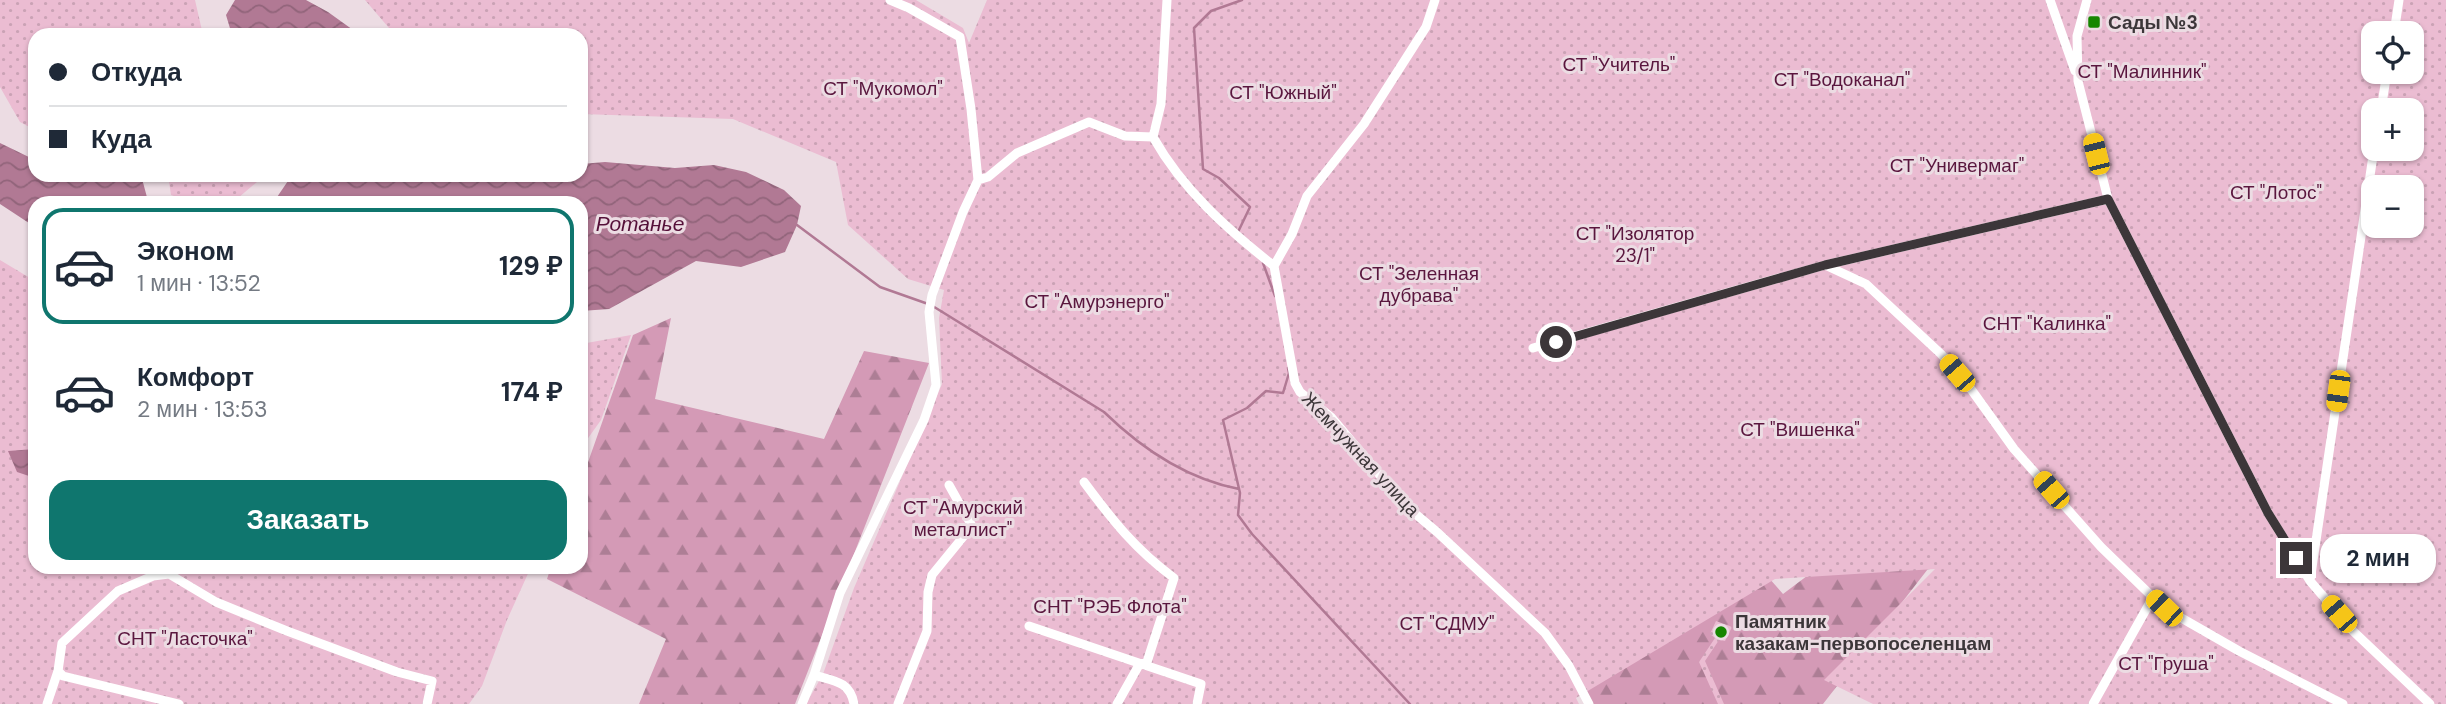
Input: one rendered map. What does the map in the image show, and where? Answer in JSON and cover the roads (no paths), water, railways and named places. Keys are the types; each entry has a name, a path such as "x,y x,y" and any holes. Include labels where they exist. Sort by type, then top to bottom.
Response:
{"street":[{"path":"802,704 840,593 924,420 936,385 929,312 947,252 978,180 960,37 890,0"},
{"path":"1167,0 1161,104 1153,137 1177,176 1199,201 1274,266 1292,234 1307,196 1371,113 1426,27 1434,0"},
{"path":"2050,0 2078,81 2108,199 2268,513 2310,581 2353,631 2430,704"},
{"path":"2078,81 2077,36 2087,0"},
{"path":"2396,21 2399,0"},
{"path":"978,180 988,177 1017,153 1089,122 1125,136 1153,137"},
{"path":"2310,581 2372,161"},
{"path":"1533,348 1825,265 2108,199"},
{"path":"1825,265 1866,284 1941,354 2014,449 2101,547 2164,608 2239,651 2343,704"},
{"name":"Жемчужная улица","path":"1274,266 1295,383 1300,392 1331,417 1406,506 1545,633 1569,666 1589,704"},
{"path":"1084,482 1120,530 1146,557 1174,578 1147,662 1139,665 1116,704"},
{"path":"898,704 927,631 928,592 932,575 972,526 949,485"},
{"path":"47,704 58,671 62,643 118,591 153,576 169,574 216,602 287,631 397,672 432,681 427,704"},
{"path":"2093,704 2153,597"},
{"path":"1029,626 1201,684 1197,704"},
{"path":"58,671 63,676 179,704"},
{"path":"814,675 843,684 851,692 854,704"}],"water":[{"path":"235,0 306,0 350,28 230,28 226,15"},
{"path":"0,143 28,157 28,182 143,182 147,196 28,196 28,222 0,204"},
{"name":"Ротанье","path":"605,162 675,168 714,165 746,172 784,190 801,206 797,225 785,252 741,267 696,261 609,309 588,310 588,196 278,196 287,182 588,182 588,163"},
{"path":"28,450 28,476 17,472 8,451"}],"waterway":[{"path":"1238,232 1250,207 1219,178 1203,169 1194,28 1211,11 1242,0"},
{"path":"797,225 880,287 931,305 1104,412 1149,450 1201,478 1239,489"},
{"path":"1263,263 1275,296"},
{"path":"1288,368 1283,393 1266,391 1247,408 1223,420 1240,493 1238,515 1252,534 1410,704"}],"place":[{"name":"Сады №3","path":"2094,22"},
{"name":"Памятник казакам-первопоселенцам","path":"1721,632"}],"park label":[{"name":"СТ \"Учитель\"","path":"1619,64"},
{"name":"СТ \"Малинник\"","path":"2142,71"},
{"name":"СТ \"Водоканал\"","path":"1842,79"},
{"name":"СТ \"Мукомол\"","path":"883,88"},
{"name":"СТ \"Южный\"","path":"1283,92"},
{"name":"СТ \"Универмаг\"","path":"1957,165"},
{"name":"СТ \"Лотос\"","path":"2276,192"},
{"name":"СТ \"Изолятор 23/1\"","path":"1635,244"},
{"name":"СТ \"Зеленная дубрава\"","path":"1419,284"},
{"name":"СТ \"Амурэнерго\"","path":"1097,301"},
{"name":"СНТ \"Калинка\"","path":"2047,323"},
{"name":"СТ \"Вишенка\"","path":"1800,429"},
{"name":"СТ \"Амурский металлист\"","path":"963,518"},
{"name":"СНТ \"РЭБ Флота\"","path":"1110,606"},
{"name":"СТ \"СДМУ\"","path":"1447,623"},
{"name":"СНТ \"Ласточка\"","path":"185,638"},
{"name":"СТ \"Груша\"","path":"2166,663"}]}
